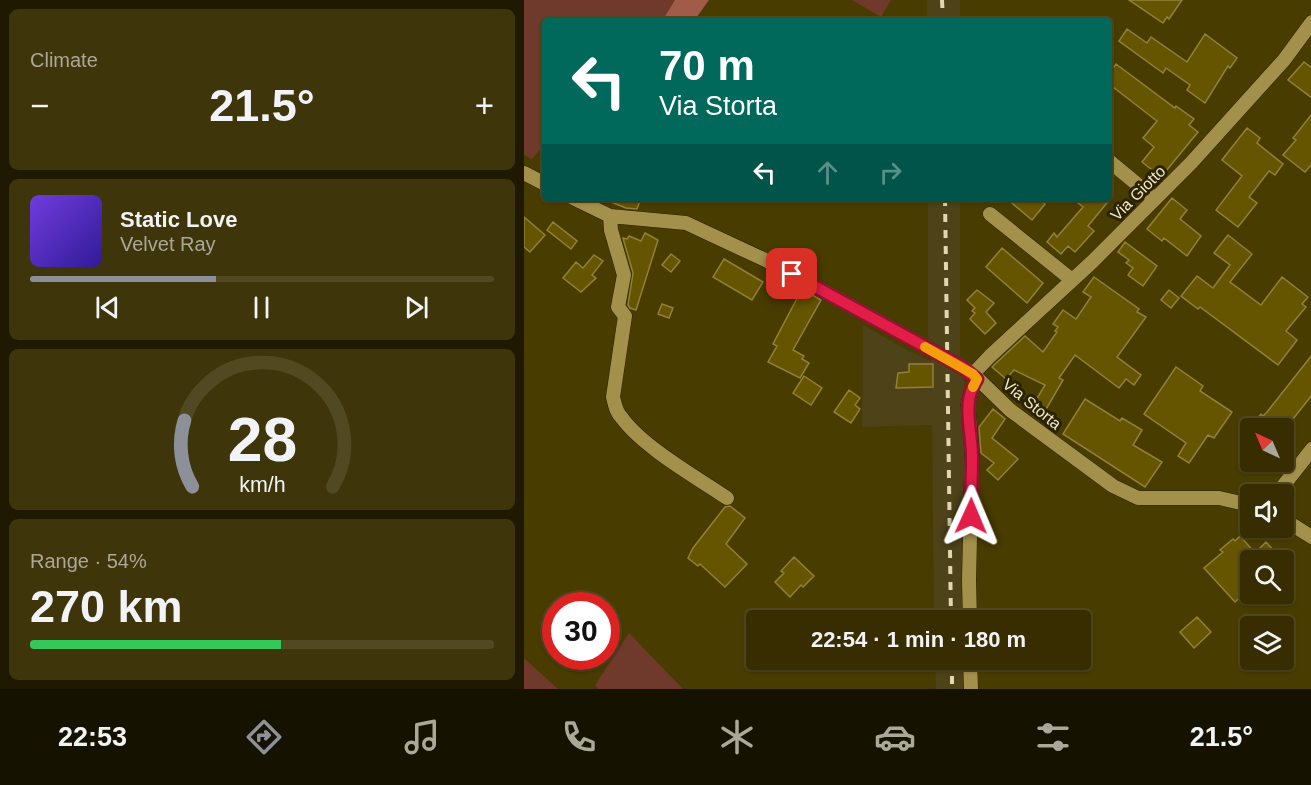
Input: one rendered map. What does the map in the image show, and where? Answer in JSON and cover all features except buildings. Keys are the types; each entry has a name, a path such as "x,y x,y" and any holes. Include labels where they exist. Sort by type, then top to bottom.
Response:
{"street":[{"name":"Via Giotto","path":"975,377 994,351 1156,200 1284,60 1312,22"},
{"path":"1112,163 1156,200"},
{"path":"526,179 542,183"},
{"name":"Via Storta","path":"579,201 610,216 686,223 795,275 975,377 1010,410 1065,452 1113,486 1138,498 1219,498 1240,503"},
{"path":"990,214 1072,280"},
{"path":"610,216 611,230 624,275 618,307 625,316 613,397 615,407 620,417 645,441 727,498"},
{"path":"970,610 972,454 968,405 975,377"},
{"path":"1284,484 1312,448"},
{"path":"1294,526 1312,537"},
{"path":"971,670 971,689"}],"shaded area":[{"path":"524,0 675,0 664,18 542,18 542,147 532,159 524,155"},
{"path":"675,0 709,0 696,18 664,18"},
{"path":"852,0 891,0 881,17"},
{"path":"927,0 960,0 960,18 927,18"},
{"path":"928,201 960,201 960,360 928,342"},
{"path":"863,325 909,351 931,361 932,355 964,374 966,610 934,610 932,425 862,427"},
{"path":"629,633 683,689 599,689 595,685 605,670 620,670 620,647"},
{"path":"524,658 558,689 524,689"},
{"path":"935,670 967,670 968,689 936,689"}],"railway":[{"path":"942,0 943,18"},
{"path":"945,201 951,610"},
{"path":"952,670 952,689"}],"slow traffic":[{"path":"925,347 973,374 977,379 973,387"}],"route":[{"path":"792,274 962,367 977,379 968,405 972,454 971,516"}]}
